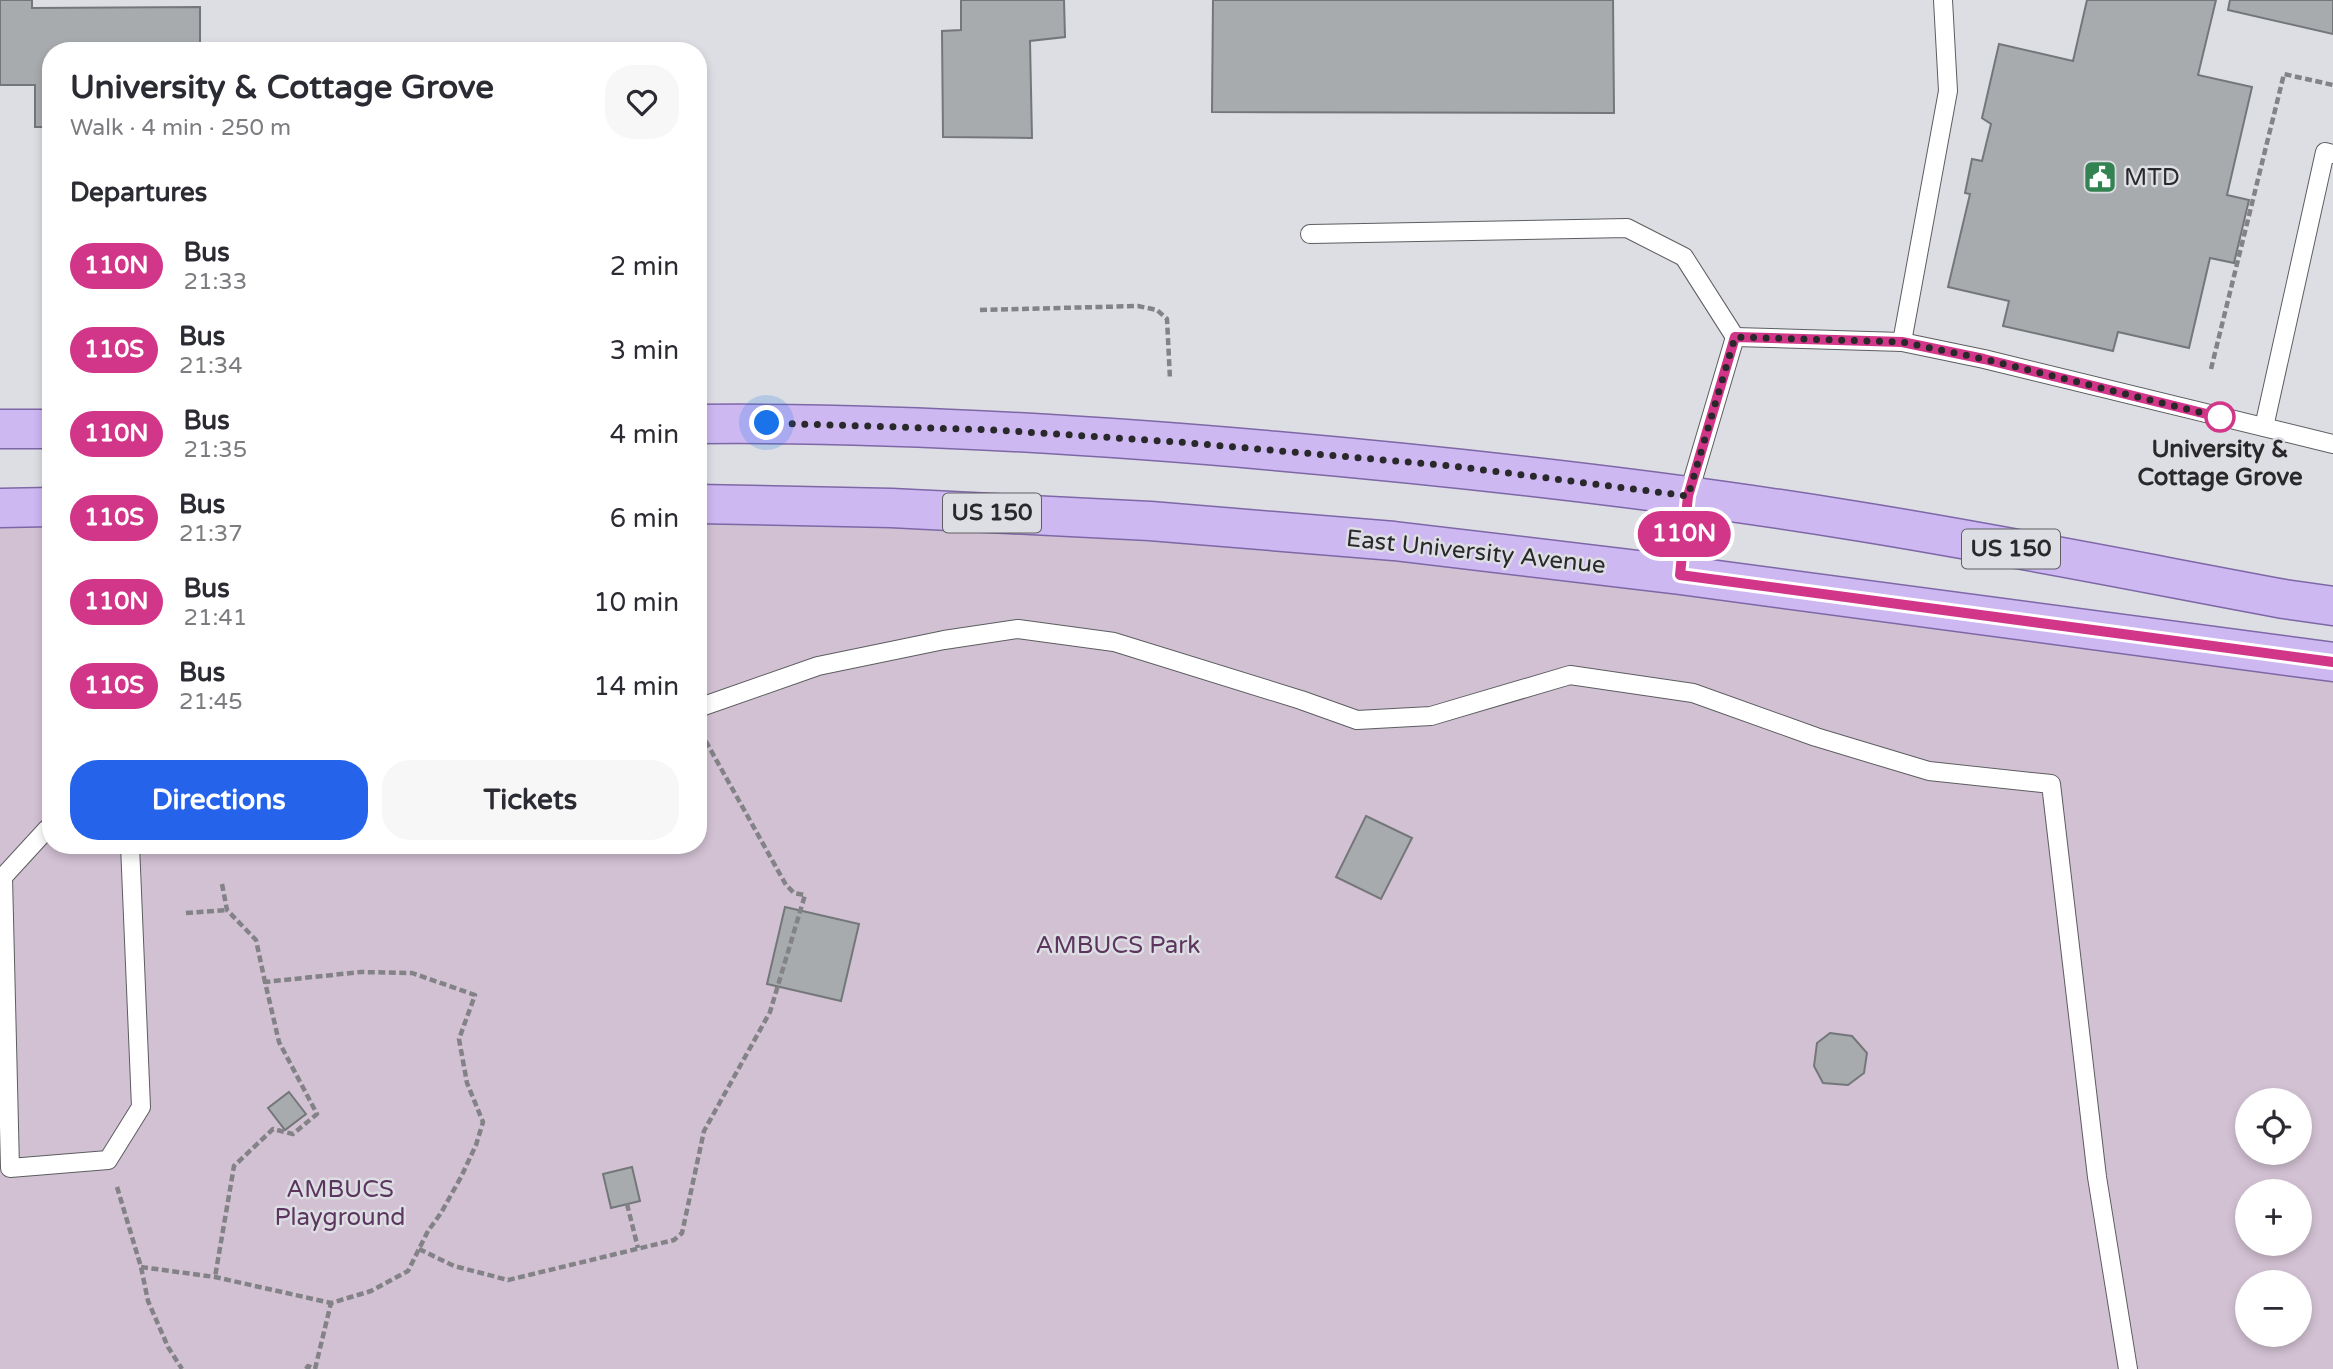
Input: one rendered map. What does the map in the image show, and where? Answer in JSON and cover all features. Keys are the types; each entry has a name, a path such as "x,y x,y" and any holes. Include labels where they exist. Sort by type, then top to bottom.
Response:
{"main road":[{"name":"US 150","path":"707,424 767,423 995,430 1178,442 1453,466 1851,520 2333,606"},
{"path":"0,429 42,429"},
{"name":"East University Avenue","path":"707,504 891,508 1150,521 1394,541 1680,575 2333,662"},
{"path":"0,508 42,508"}],"lane":[{"path":"1902,342 1948,91 1943,0"},
{"path":"2264,428 2325,152 2333,154"},
{"path":"1310,234 1627,228 1684,257 1735,337 1688,496 1680,575"},
{"path":"1735,337 1902,342 1984,359 2333,444"},
{"path":"707,705 818,666 944,640 1018,629 1114,642 1357,720 1431,716 1570,676 1693,693 1816,737 1929,771 2051,784 2097,1177 2128,1369"},
{"path":"42,834 3,877 10,1168 108,1160 141,1107 130,854"}],"path":[{"path":"2211,369 2284,74 2333,85"},
{"path":"981,310 1138,306 1157,310 1167,319 1170,379"},
{"path":"419,1249 454,1266 508,1280 674,1240 682,1233 704,1131 770,1012 805,895 794,893 786,886 707,744"},
{"path":"215,1277 234,1166 273,1129 293,1134 317,1114 279,1042 256,940 227,910 222,884"},
{"path":"186,913 227,910"},
{"path":"141,1267 215,1277 331,1303 371,1291 408,1271 477,1145 483,1122 467,1083 459,1039 475,995 412,973 361,972 265,982"},
{"path":"108,1160 141,1267 148,1301 168,1347 182,1369"},
{"path":"627,1204 638,1248"},
{"path":"306,1369 307,1366 315,1369 331,1303"}],"green space":[{"name":"AMBUCS Park","path":"707,504 1150,521 2333,662 2333,1369 0,1369 0,508 42,507 42,854 707,854"}],"building":[{"path":"0,0 32,0 32,8 200,7 200,42 42,42 42,127 35,127 35,85 0,85"},
{"path":"961,0 1064,0 1065,37 1030,41 1032,138 943,137 942,31 961,30"},
{"path":"1213,0 1613,0 1614,113 1212,112"},
{"name":"MTD","path":"2087,0 2216,0 2198,75 2252,87 2227,195 2249,200 2234,263 2210,258 2189,348 2118,332 2113,351 2003,326 2009,301 1948,287 1970,194 1965,193 1972,159 1982,161 1991,124 1982,118 1999,44 2073,61"},
{"path":"2230,0 2333,0 2333,34 2228,10"},
{"path":"1366,816 1412,838 1381,899 1336,877"},
{"path":"785,907 859,924 841,1001 767,984"},
{"path":"1830,1033 1852,1036 1867,1053 1864,1073 1848,1085 1823,1083 1814,1066 1817,1043"},
{"path":"289,1092 306,1114 285,1130 268,1108"},
{"path":"632,1167 640,1201 611,1208 603,1174"}],"bus line":[{"name":"110N","path":"2223,418 1984,359 1902,342 1735,337 1688,496 1680,575 2333,662"}],"place":[{"name":"MTD","path":"2100,177"},
{"name":"University & Cottage Grove","path":"2220,417"}],"route":[{"path":"767,423 995,430 1178,442 1453,466 1688,496 1735,337 1902,342 1984,359 2223,418 2220,417"}],"park label":[{"name":"AMBUCS Playground","path":"340,1203"}]}
